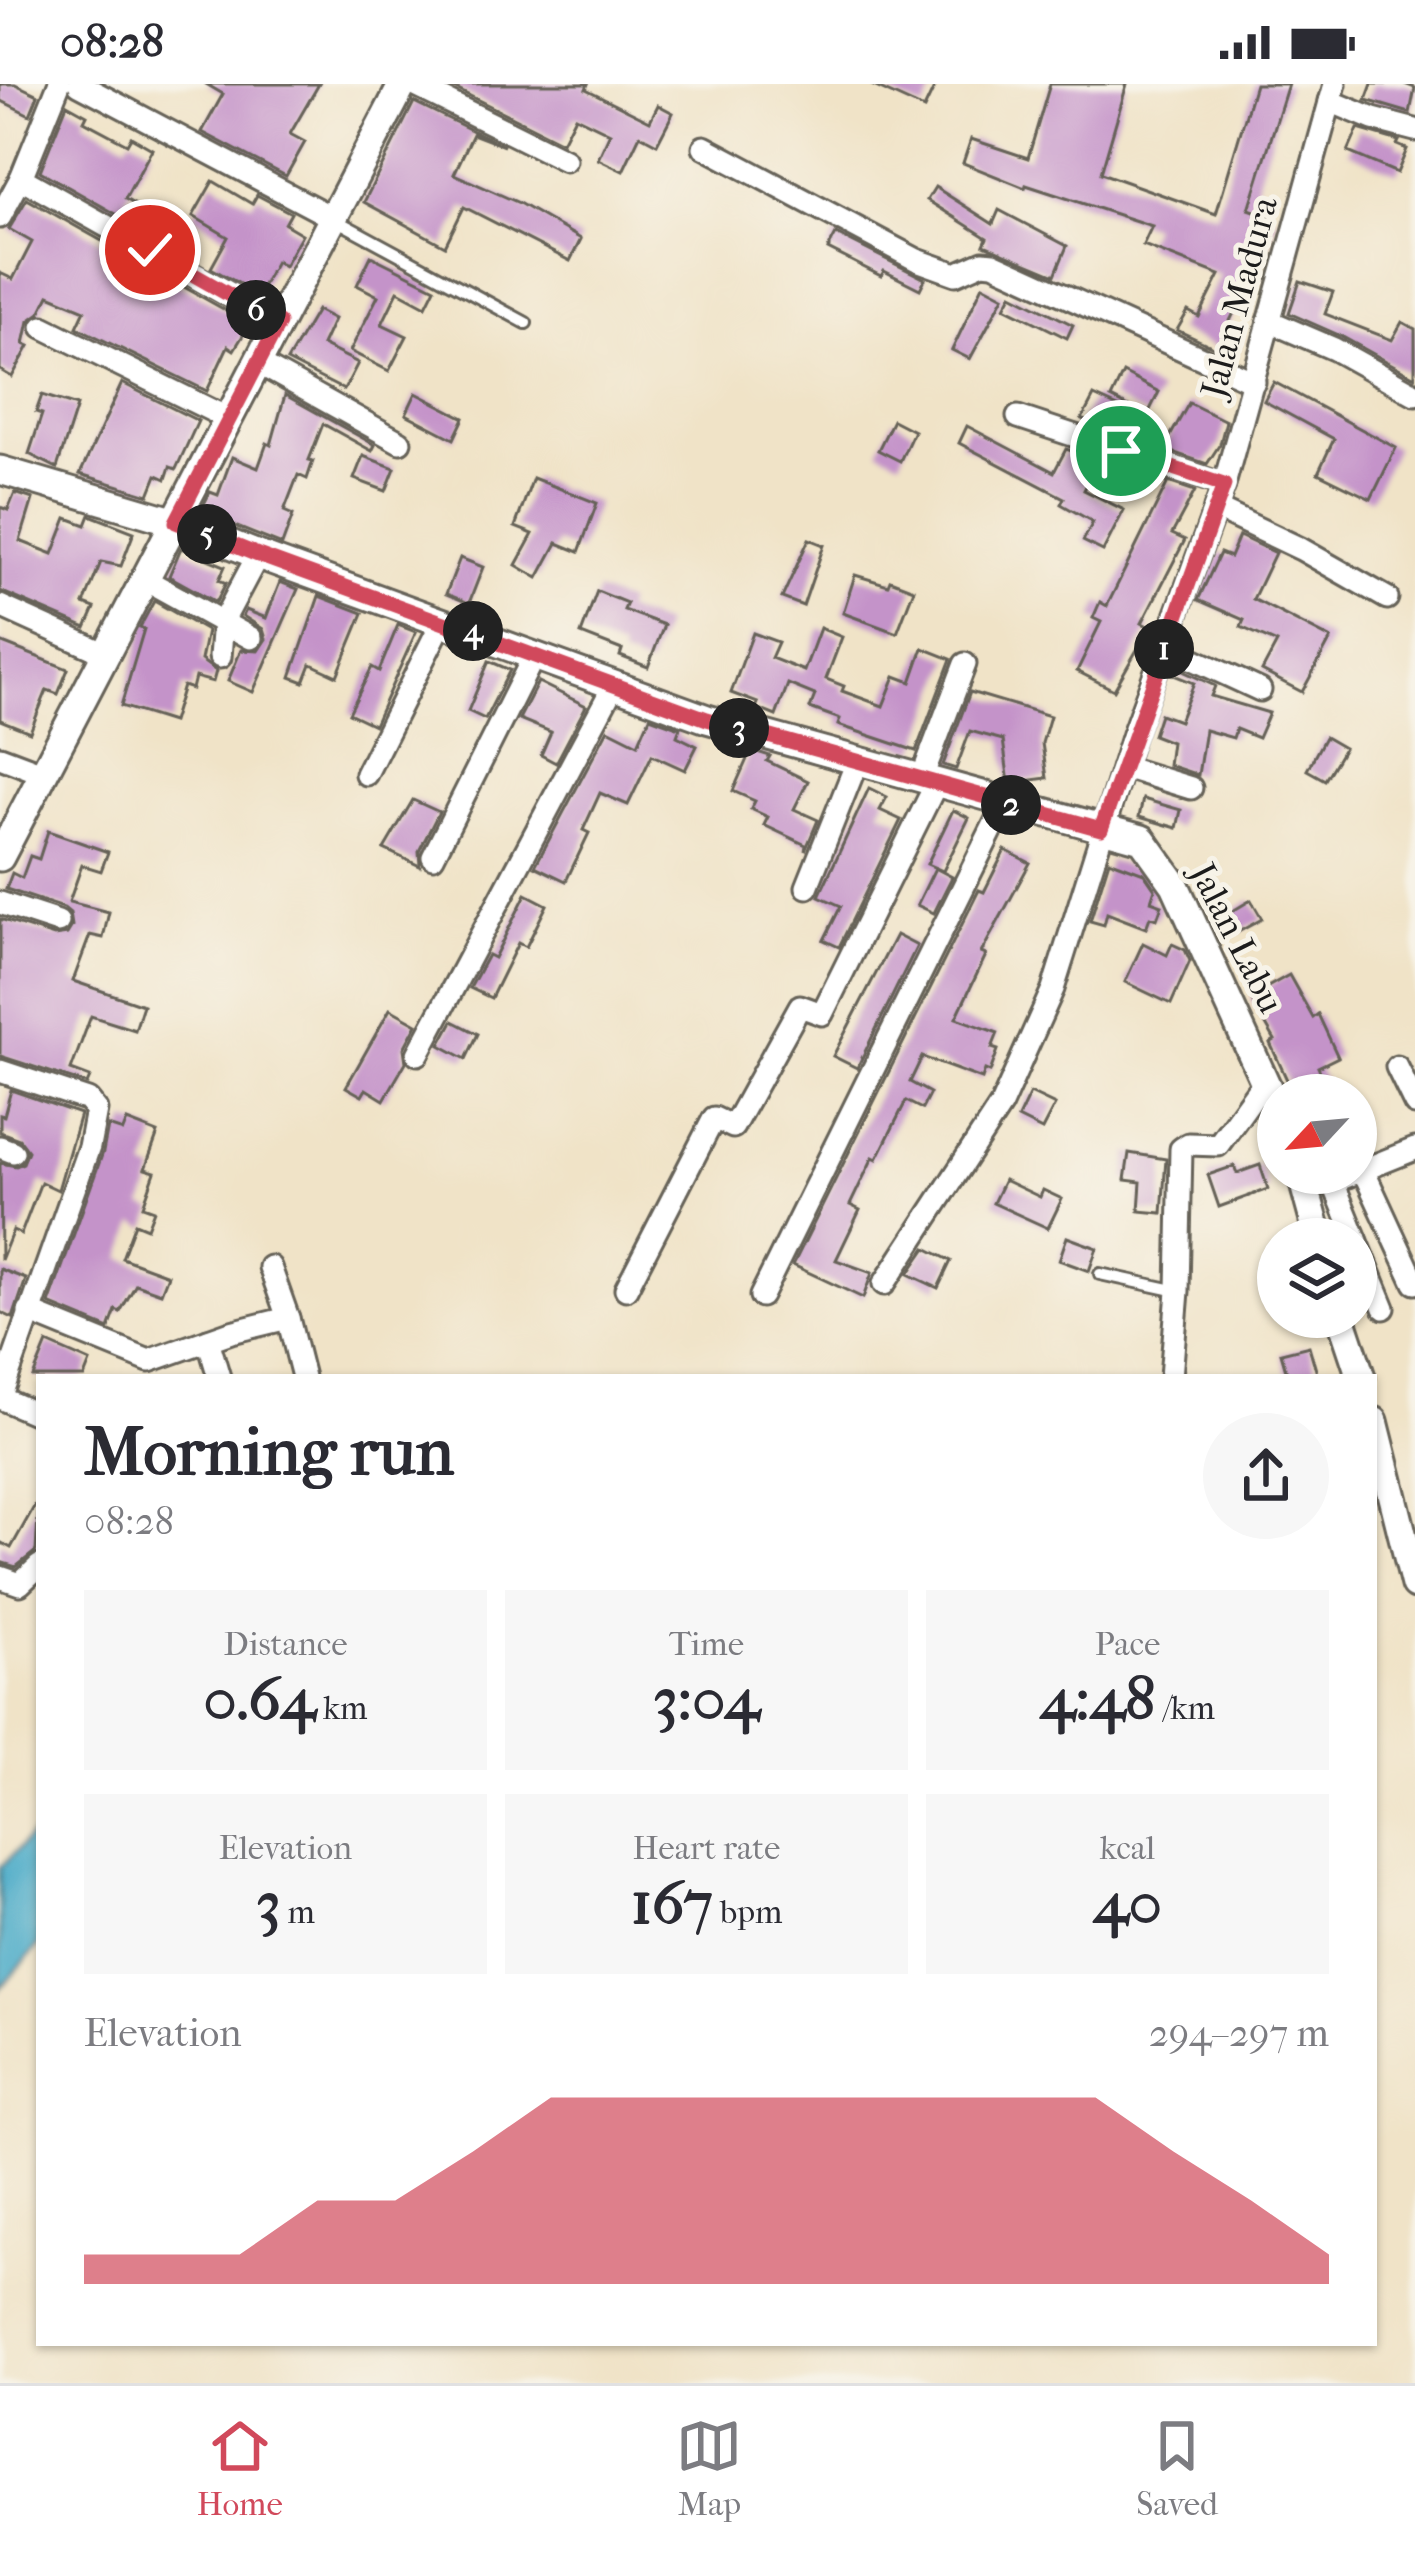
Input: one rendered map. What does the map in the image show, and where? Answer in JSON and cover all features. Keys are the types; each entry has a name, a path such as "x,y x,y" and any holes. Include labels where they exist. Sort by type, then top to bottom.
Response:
{"street":[{"path":"0,217 59,84"},
{"path":"79,84 333,218"},
{"path":"0,857 403,84"},
{"path":"412,84 566,160"},
{"path":"1332,93 1372,119 1415,130"},
{"name":"Jalan Madura","path":"884,1283 1001,1105 1053,989 1101,829 1224,485 1332,93"},
{"path":"704,147 917,260 956,274 983,262 993,263 1254,382"},
{"path":"21,178 279,323"},
{"path":"1269,321 1334,349 1415,394"},
{"path":"43,327 229,419"},
{"path":"258,363 400,442"},
{"path":"1018,417 1224,485"},
{"path":"0,470 176,522 707,719 1101,829"},
{"path":"1215,508 1387,598"},
{"path":"220,657 223,621 258,555"},
{"path":"146,580 251,638"},
{"path":"0,605 106,653"},
{"path":"365,774 443,620"},
{"path":"1165,646 1260,690"},
{"path":"433,857 535,654"},
{"path":"626,1289 715,1118 733,1126 800,1006 822,1014 929,781 965,664"},
{"path":"418,1054 614,685"},
{"path":"0,757 45,774"},
{"path":"807,887 857,762"},
{"path":"1123,767 1191,788"},
{"path":"761,1296 1005,803"},
{"name":"Jalan Labu","path":"1101,829 1142,839 1174,885 1264,1074"},
{"path":"0,903 58,922"},
{"path":"1397,1066 1415,1104"},
{"path":"0,1071 88,1100 96,1110 89,1147 0,1398 36,1414"},
{"path":"1171,1374 1181,1149 1188,1144 1218,1145 1257,1091"},
{"path":"1377,1165 1415,1149"},
{"path":"1374,1194 1415,1283"},
{"path":"270,1267 302,1374"},
{"path":"1377,1291 1384,1308"},
{"path":"29,1312 144,1369 208,1340 288,1318"},
{"path":"1348,1338 1360,1374"},
{"path":"208,1340 218,1374"},
{"path":"1377,1433 1415,1585"},
{"path":"0,1576 20,1584 36,1569"}],"lane":[{"path":"333,218 526,323"},
{"path":"1100,1274 1178,1291"}],"water":[{"path":"36,1831 36,1948 0,1989 0,1867"}],"building":[{"path":"0,84 15,84 38,95 30,115 0,100"},
{"path":"206,84 319,84 290,134 305,142 286,176 202,132 223,94"},
{"path":"446,84 588,84 586,89 650,121 658,105 673,113 657,144 640,135 623,171 598,159 610,133 575,116 562,142"},
{"path":"869,84 936,84 924,109"},
{"path":"1050,84 1127,84 1101,173 1216,214 1255,84 1288,84 1249,209 1277,219 1251,294 1244,292 1228,325 1244,335 1233,356 1177,330 1188,311 1199,317 1220,275 1143,245 1152,226 1025,188 963,163 971,139 1028,158"},
{"path":"1372,84 1415,88 1410,113 1366,100"},
{"path":"414,102 504,146 473,134 454,174 519,203 581,239 570,261 464,207 445,246 364,202"},
{"path":"67,104 87,115 84,121 127,144 131,137 152,149 125,199 171,225 162,240 40,171"},
{"path":"1358,129 1399,141 1397,145 1407,149 1397,173 1348,152"},
{"path":"213,181 252,204 257,195 291,213 285,224 302,234 284,266 276,261 258,294 211,268 228,237 193,216"},
{"path":"935,187 993,224 999,210 1067,246 1055,275 984,245 987,238 927,200"},
{"path":"27,199 250,324 234,350 228,346 207,391 77,327 85,310 49,295 40,313 29,321 24,344 29,346 12,377 0,370 0,273 13,279 32,242 9,229"},
{"path":"836,234 925,279 920,289 884,271 881,276 828,249"},
{"path":"371,256 435,288 426,306 398,291 382,324 407,336 389,371 350,351 378,296 357,285"},
{"path":"1300,281 1333,292 1325,314 1392,340 1402,322 1415,329 1415,377 1289,313"},
{"path":"983,285 1004,296 970,359 952,350"},
{"path":"1012,294 1073,325 1067,338 1005,307"},
{"path":"317,310 334,319 322,345 358,363 344,390 287,361"},
{"path":"1123,373 1159,392 1147,416 1111,398"},
{"path":"1274,382 1396,448 1371,499 1318,473 1334,439 1264,401"},
{"path":"122,383 198,421 176,469 170,467 166,479 157,475 149,495 80,474"},
{"path":"416,393 464,418 454,439 406,414"},
{"path":"42,395 77,406 57,468 29,454 42,414 36,412"},
{"path":"285,395 375,445 372,451 323,424 307,479 298,475 284,511 293,515 282,545 200,512 210,492 218,495 232,457 258,468 267,443 271,445"},
{"path":"1094,396 1120,408 1109,431 1082,419"},
{"path":"1189,403 1226,421 1220,444 1207,464 1163,449"},
{"path":"893,420 914,431 900,461 878,450"},
{"path":"967,426 1054,472 1066,449 1099,460 1084,490 1124,510 1103,551 1083,541 1093,522 1061,504 1064,498 959,443"},
{"path":"363,456 395,468 386,491 354,479"},
{"path":"533,478 597,503 579,552 557,543 538,578 516,565 533,534 515,527"},
{"path":"1168,482 1195,491 1172,534 1185,540 1142,623 1150,627 1114,690 1077,671 1101,622 1093,618 1100,602 1107,606"},
{"path":"15,493 33,499 20,541 53,554 67,518 86,525 90,515 134,532 121,566 101,562 84,604 95,608 86,628 0,591 0,507 8,510"},
{"path":"1239,536 1275,553 1253,599 1331,639 1302,692 1262,671 1277,643 1241,627 1244,620 1198,600 1220,553 1230,557"},
{"path":"809,539 824,545 803,606 782,598"},
{"path":"181,548 225,566 219,580 226,583 216,602 169,576"},
{"path":"460,558 483,567 469,603 446,594"},
{"path":"855,575 914,589 897,633 843,613"},
{"path":"280,582 298,589 253,692 228,681 241,650 258,651 266,639 263,629 243,616 246,610 266,618"},
{"path":"597,591 627,603 624,610 664,625 648,667 620,656 622,650 581,634"},
{"path":"319,596 363,613 337,676 311,664 304,682 291,677"},
{"path":"154,601 207,631 201,660 216,671 213,682 195,677 192,689 183,686 172,722 121,706 144,629 140,627"},
{"path":"398,625 416,632 374,725 349,713 372,667 379,671"},
{"path":"820,628 842,637 826,679 844,686 842,691 883,706 895,676 911,682 923,648 951,659 916,751 838,725 840,719 810,708 815,695 788,684 776,716 731,693 753,633 778,642 771,658 804,671"},
{"path":"0,642 68,669 58,694 47,690 30,732 0,720"},
{"path":"489,661 510,670 485,719 468,711"},
{"path":"1174,667 1215,686 1211,696 1269,713 1258,738 1236,729 1233,738 1205,730 1198,775 1168,765 1171,742 1153,735 1160,714 1179,721 1194,683 1171,674"},
{"path":"538,682 586,706 556,763 541,755 551,732 519,719"},
{"path":"970,692 1050,716 1042,743 1047,778 1009,783 1003,740 970,731 956,769 943,765"},
{"path":"650,717 680,728 677,736 697,746 685,770 652,755 628,805 600,793 583,830 589,833 566,881 535,866 608,729 638,744"},
{"path":"1325,737 1344,748 1325,780 1307,770"},
{"path":"751,750 770,756 767,761 808,781 794,809 818,820 805,851 806,845 764,825 768,817 751,809 755,801 733,791"},
{"path":"869,788 887,797 880,810 901,820 839,947 824,940 841,906 819,896"},
{"path":"1143,799 1181,810 1177,828 1139,817"},
{"path":"413,800 439,812 419,851 420,866 384,849"},
{"path":"953,810 969,818 943,871 927,864"},
{"path":"48,831 108,852 101,871 82,865 69,902 109,912 103,938 90,935 73,981 143,1005 135,1030 91,1016 71,1070 90,1077 87,1084 0,1056 0,919 54,936 67,934 72,926 64,908 6,889 12,873 22,878 30,856 39,859"},
{"path":"1005,850 1030,863 981,953 986,955 956,1018 998,1033 992,1048 998,1050 990,1072 985,1070 982,1079 922,1057 910,1082 930,1093 922,1109 906,1101 877,1159 873,1157 850,1205 860,1210 836,1260 872,1273 863,1298 793,1265 979,890 984,892"},
{"path":"1109,860 1144,873 1155,889 1151,901 1162,905 1157,919 1150,917 1146,928 1107,913 1104,925 1090,921"},
{"path":"935,868 952,877 934,913 917,905"},
{"path":"526,894 547,905 526,947 518,943 491,998 470,988 488,955 494,958"},
{"path":"1251,900 1262,919 1231,936 1221,918"},
{"path":"896,935 917,946 857,1068 833,1056"},
{"path":"1143,943 1167,955 1172,944 1185,950 1190,961 1171,1004 1125,982"},
{"path":"1289,975 1313,1018 1318,1014 1338,1057 1318,1067 1321,1074 1284,1074 1270,1043 1275,1040 1250,997"},
{"path":"390,1009 417,1024 404,1048 406,1062 384,1100 366,1089 362,1096 346,1087"},
{"path":"453,1021 478,1034 466,1059 440,1045"},
{"path":"11,1090 80,1114 58,1190 41,1182 21,1234 13,1230 1,1260 0,1163 23,1163 28,1151 19,1139 0,1132 0,1115 4,1116"},
{"path":"1030,1093 1055,1105 1042,1130 1018,1118"},
{"path":"127,1121 158,1133 145,1169 155,1172 143,1206 154,1210 147,1228 135,1223 122,1258 168,1275 161,1293 136,1284 120,1312 116,1310 109,1329 49,1304 108,1126 123,1131"},
{"path":"1129,1153 1166,1159 1162,1213 1139,1211 1141,1182 1125,1180"},
{"path":"1234,1166 1237,1173 1257,1166 1257,1193 1219,1207 1208,1175"},
{"path":"1004,1180 1040,1197 1043,1190 1062,1199 1048,1228 993,1203"},
{"path":"1067,1237 1097,1248 1089,1271 1059,1260"},
{"path":"926,1248 951,1261 938,1288 908,1274"},
{"path":"0,1269 26,1279 13,1318 0,1312"},
{"path":"47,1343 90,1362 85,1374 33,1377"},
{"path":"1309,1346 1317,1374 1287,1374 1281,1353"},
{"path":"36,1503 36,1551 16,1567 0,1562 0,1542 11,1548"}],"route":[{"path":"150,250 279,323 176,522 707,719 1101,829 1224,485 1121,451"}]}
